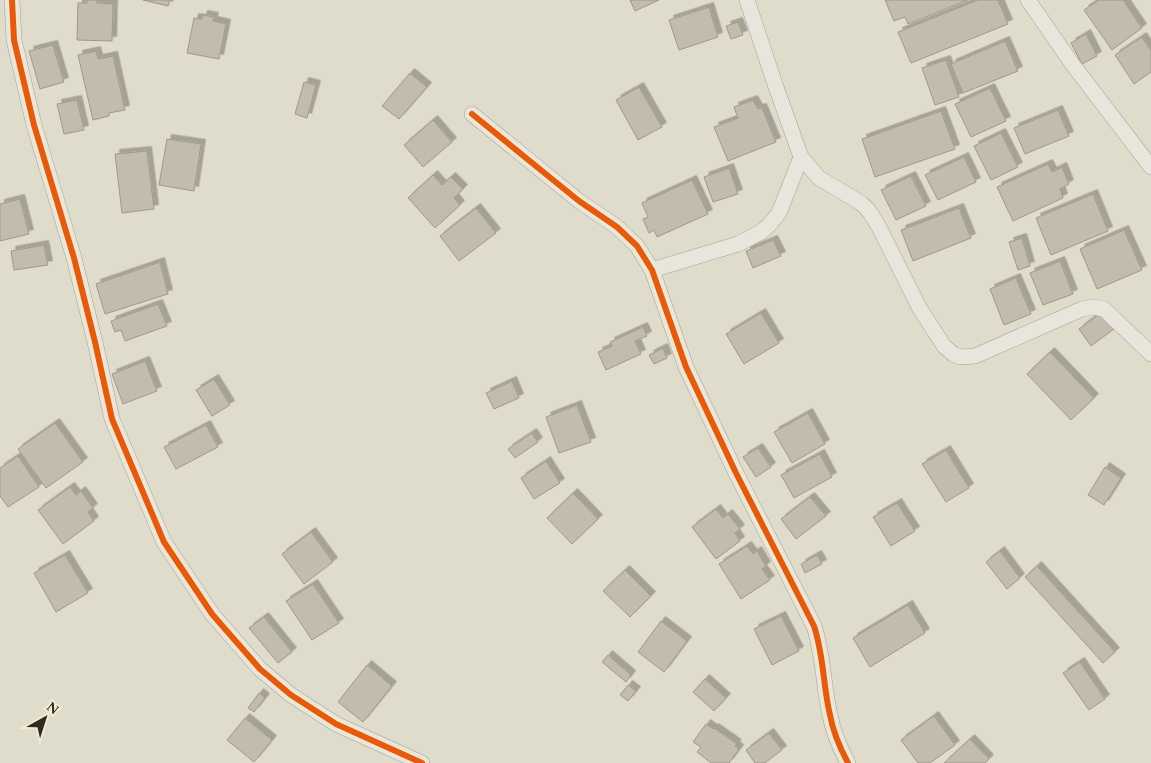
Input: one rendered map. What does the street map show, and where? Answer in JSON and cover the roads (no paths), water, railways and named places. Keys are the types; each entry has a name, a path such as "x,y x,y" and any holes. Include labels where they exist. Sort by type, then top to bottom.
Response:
{"street":[{"path":"12,0 14,40 34,125 74,258 112,419 164,542 212,614 260,669 290,695 336,724 422,763"},
{"path":"748,0 801,157 819,178 862,203 869,211 920,309 944,346 953,354 960,358 975,356 1082,308 1094,306 1108,313 1151,354"},
{"path":"1028,0 1074,65 1151,167"},
{"path":"472,114 578,201 617,227 637,246 652,270 686,367 736,473 814,626 823,664 829,713 839,746 848,763"},
{"path":"652,270 738,244 761,232 770,225 779,213 801,157"}]}
